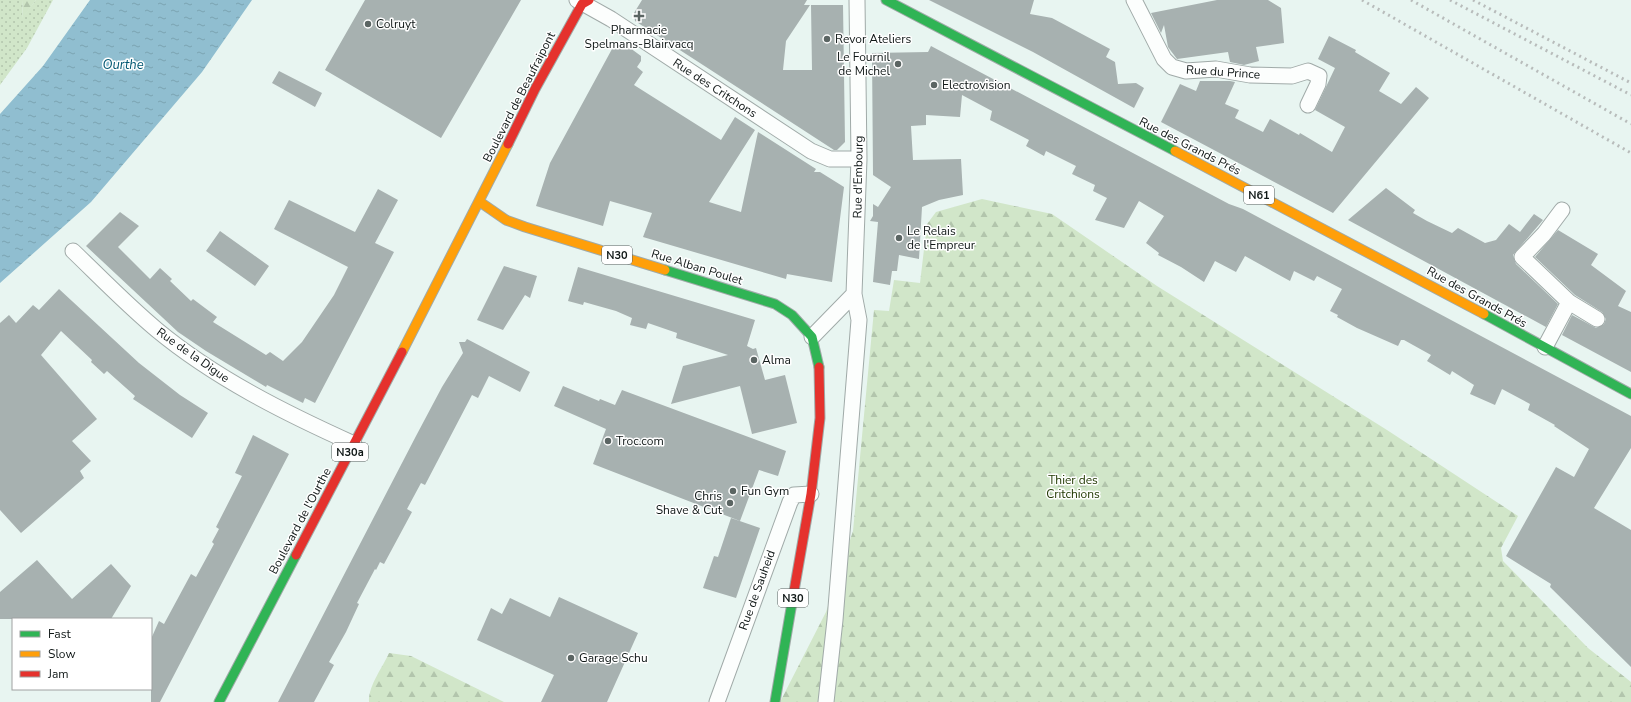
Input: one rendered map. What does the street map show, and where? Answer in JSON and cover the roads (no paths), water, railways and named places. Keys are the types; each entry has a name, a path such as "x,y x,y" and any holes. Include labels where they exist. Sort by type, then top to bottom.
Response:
{"main road":[{"name":"Rue des Grands Prés","path":"886,0 1378,257 1631,394"},
{"name":"Boulevard de Beaufraipont","path":"480,202 535,89 583,1"},
{"name":"Rue Alban Poulet","path":"480,202 506,220 525,227 775,304 792,315 812,337 819,362 819,429 811,494"},
{"name":"Boulevard de l'Ourthe","path":"219,702 480,202"},
{"name":"N30","path":"775,702 811,494"}],"street":[{"name":"Rue d'Embourg","path":"854,294 859,159 857,0"},
{"name":"Rue du Prince","path":"1134,0 1164,59 1172,67 1186,71 1216,69 1250,75 1277,76 1292,76 1308,71 1319,76 1318,84 1308,105"},
{"name":"Rue des Critchons","path":"583,1 812,151 830,159 859,159"},
{"path":"1562,210 1544,234 1522,257 1569,302 1598,319"},
{"name":"Rue de la Digue","path":"73,250 156,329 204,365 222,377 328,433 354,444"},
{"path":"812,337 854,294"},
{"path":"826,702 859,328 854,294"},
{"path":"1545,347 1569,302"},
{"name":"Rue de Sauheid","path":"717,702 790,502 794,495 811,494"}],"water":[{"name":"Ourthe","path":"90,0 252,0 202,72 91,202 0,283 0,114 43,66"}],"railway":[{"path":"1362,0 1631,153"},
{"path":"1411,0 1631,124"},
{"path":"1450,0 1631,95"},
{"path":"1473,0 1631,83"}],"place":[{"name":"Pharmacie Spelmans-Blairvacq","path":"639,16"},
{"name":"Colruyt","path":"368,24"},
{"name":"Revor Ateliers","path":"827,39"},
{"name":"Le Fournil de Michel","path":"898,64"},
{"name":"Electrovision","path":"934,85"},
{"name":"Le Relais de l'Empreur","path":"899,238"},
{"name":"Alma","path":"754,360"},
{"name":"Troc.com","path":"608,441"},
{"name":"Fun Gym","path":"733,491"},
{"name":"Chris Shave & Cut","path":"730,503"},
{"name":"Garage Schu","path":"571,658"}],"park label":[{"name":"Thier des Critchions","path":"1073,487"}]}
